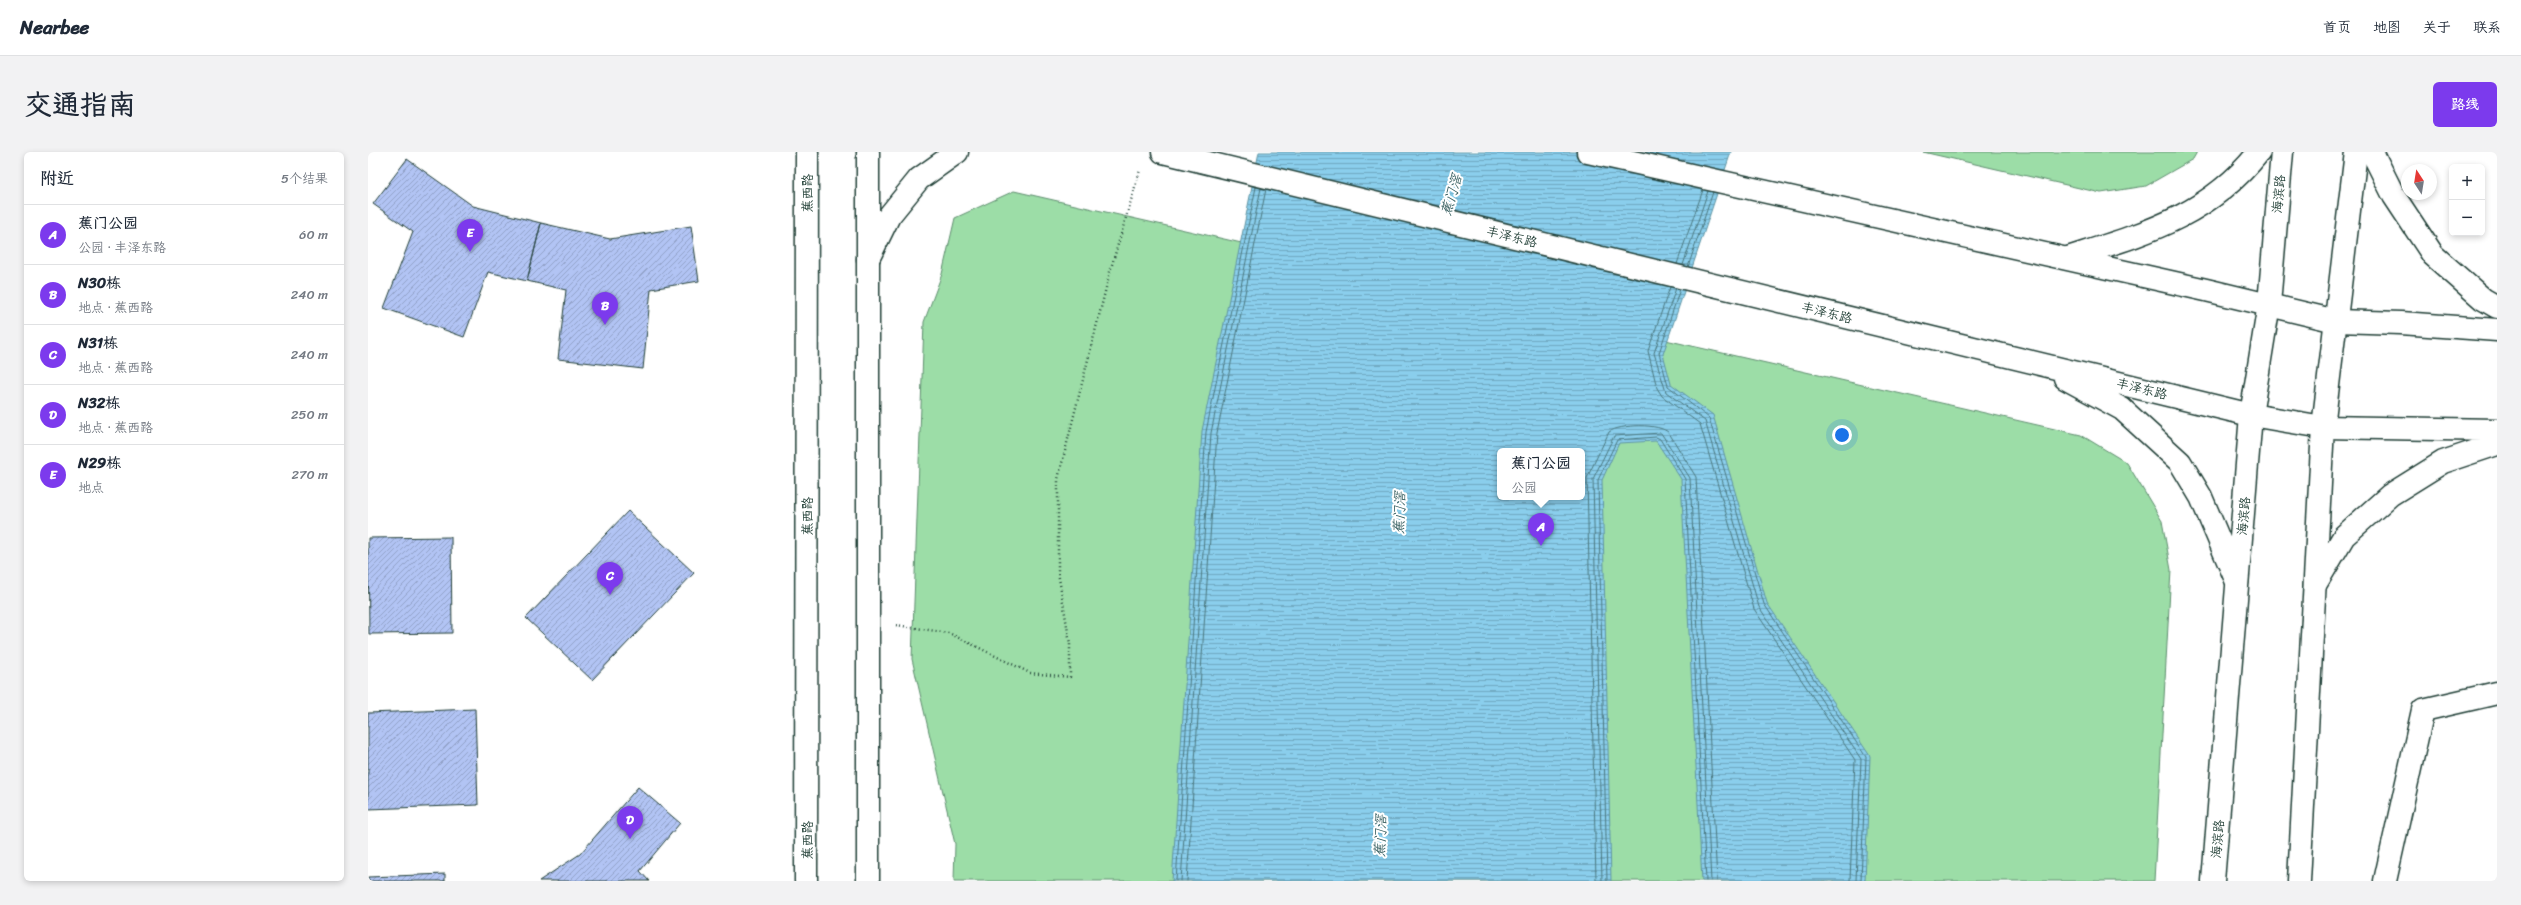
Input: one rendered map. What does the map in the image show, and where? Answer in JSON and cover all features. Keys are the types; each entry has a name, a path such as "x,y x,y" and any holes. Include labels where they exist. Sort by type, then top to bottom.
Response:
{"main road":[{"name":"蕉西路","path":"806,881 807,152"},
{"path":"868,152 868,881"},
{"path":"868,260 893,211 919,179 957,152"},
{"name":"丰泽东路","path":"1163,152 2251,415 2323,427 2497,430"},
{"path":"1588,152 2066,258 2269,304 2336,321 2401,323 2497,330"},
{"path":"2066,258 2155,230 2210,200 2250,163 2259,152"},
{"name":"海滨路","path":"2213,881 2251,415 2269,304 2282,152"},
{"path":"2299,881 2323,427 2356,152"},
{"path":"2372,152 2394,196 2433,255 2483,299 2497,307"},
{"path":"2038,363 2122,409 2180,462 2201,497 2237,582"},
{"path":"2315,585 2344,536 2390,495 2443,462 2497,444"},
{"path":"2386,881 2423,710 2497,694"}],"path":[{"path":"868,622 949,633 1030,673 1070,676 1070,644 1058,572 1058,479 1111,268 1141,166"}],"green space":[{"path":"1923,152 2197,152 2193,159 2146,186 2101,193"},
{"path":"1014,191 2081,435 2127,463 2162,521 2171,570 2154,881 954,881 955,844 912,659 924,322 942,274 955,218"}],"water":[{"name":"蕉门滘","path":"1259,152 1731,152 1663,354 1671,384 1713,415 1767,603 1870,756 1865,881 1702,881 1681,479 1656,441 1619,443 1602,480 1611,881 1172,881 1202,431"}],"building":[{"path":"407,159 473,206 541,223 527,281 488,272 464,337 384,308 413,232 373,204"},
{"path":"541,223 610,239 691,226 699,281 651,289 643,369 558,359 566,290 527,281"},
{"path":"628,511 694,573 592,680 526,618"},
{"path":"451,537 452,633 369,634 368,538"},
{"path":"475,709 478,805 368,809 368,713"},
{"path":"638,787 680,823 640,871 649,881 539,881 580,854"},
{"path":"445,874 445,881 368,881 368,877"}],"place":[{"name":"N29栋","path":"470,252"},
{"name":"N30栋","path":"605,325"},
{"name":"蕉门公园","path":"1541,546"},
{"name":"N31栋","path":"610,595"},
{"name":"N32栋","path":"630,839"}]}
